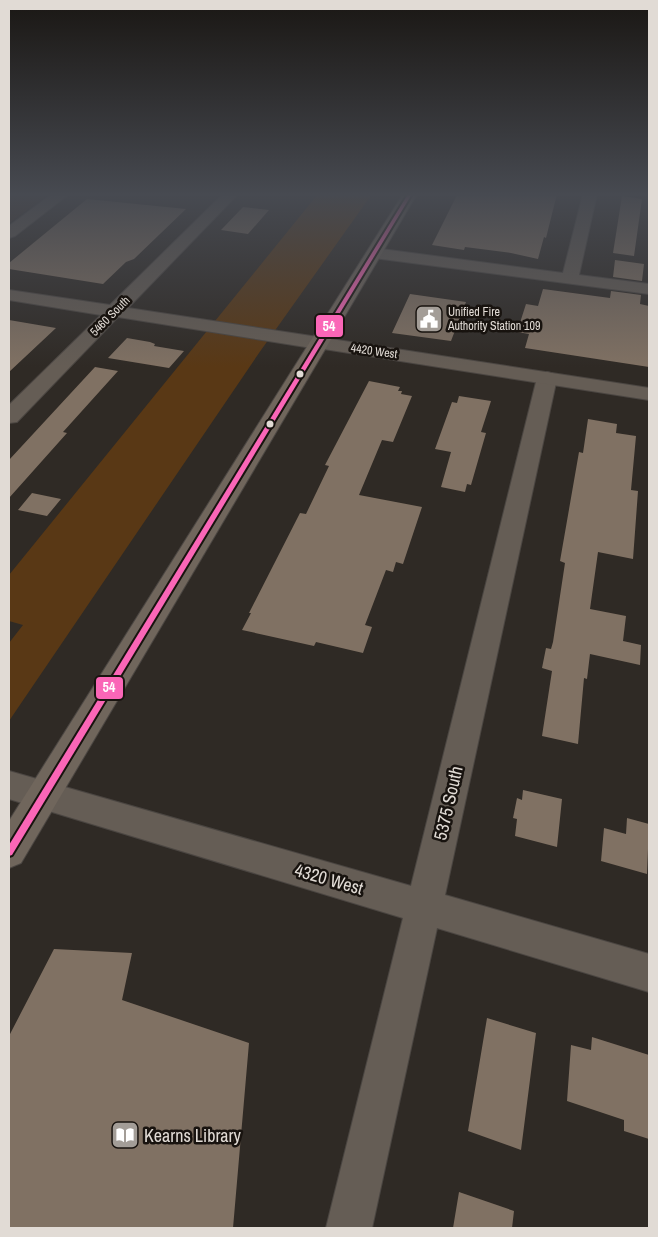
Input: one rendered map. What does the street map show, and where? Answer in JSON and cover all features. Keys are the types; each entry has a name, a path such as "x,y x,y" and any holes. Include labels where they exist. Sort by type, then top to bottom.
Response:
{"main road":[{"path":"9,852 374,253"}],"street":[{"name":"5460 South","path":"9,417 174,252"},
{"path":"570,279 576,252"},
{"path":"374,253 649,289"},
{"name":"4420 West","path":"9,295 649,394"},
{"name":"5375 South","path":"349,1228 547,378"},
{"name":"4320 West","path":"9,785 649,973"}],"shaded area":[{"path":"271,252 331,252 259,353 9,721 9,643 23,625 9,621 9,575"}],"building":[{"path":"23,252 142,252 134,259 126,262 103,284 9,269 9,263"},
{"path":"501,252 540,252 538,259"},
{"path":"613,252 635,252 634,256"},
{"path":"615,260 644,264 642,281 613,277"},
{"path":"543,289 610,298 611,291 641,295 640,304 649,306 649,367 525,348 529,334 517,332 526,304 538,306"},
{"name":"Unified Fire Authority Station 109","path":"410,294 466,302 451,341 392,333"},
{"path":"9,320 56,328 9,372"},
{"path":"127,338 150,342 155,344 154,346 184,351 169,368 108,358"},
{"path":"95,367 118,371 63,432 67,433 9,498 9,460"},
{"path":"369,381 400,387 398,391 402,391 401,394 412,396 393,442 382,440 359,495 422,507 403,564 396,562 393,572 386,570 365,625 372,627 363,653 316,642 314,646 242,630 300,513 306,514 329,466 325,465"},
{"path":"459,396 491,401 481,432 486,433 471,485 467,484 465,492 441,487 451,452 435,449 452,402 457,403"},
{"path":"588,419 617,424 616,433 636,436 631,490 638,491 633,559 598,552 590,609 626,616 623,641 641,645 640,665 590,654 587,679 584,678 578,744 542,736 552,671 542,668 546,648 551,649 553,642 565,563 560,561 579,452 583,453"},
{"path":"32,493 61,499 47,516 18,510"},
{"path":"523,790 562,799 557,847 515,836 517,819 513,818 517,798 522,800"},
{"path":"627,818 649,824 647,874 601,861 604,828 626,834"},
{"name":"Kearns Library","path":"54,949 132,953 122,1000 249,1043 233,1228 9,1228 9,1036"},
{"path":"487,1018 536,1033 521,1150 468,1131"},
{"path":"592,1037 649,1055 649,1139 624,1131 624,1120 567,1101 571,1045 591,1050"},
{"path":"459,1192 514,1211 512,1228 453,1228"}],"transit line":[{"name":"54","path":"9,852 375,252"}],"place":[{"name":"Unified Fire Authority Station 109","path":"429,319"},
{"name":"Kearns Library","path":"125,1135"}]}
